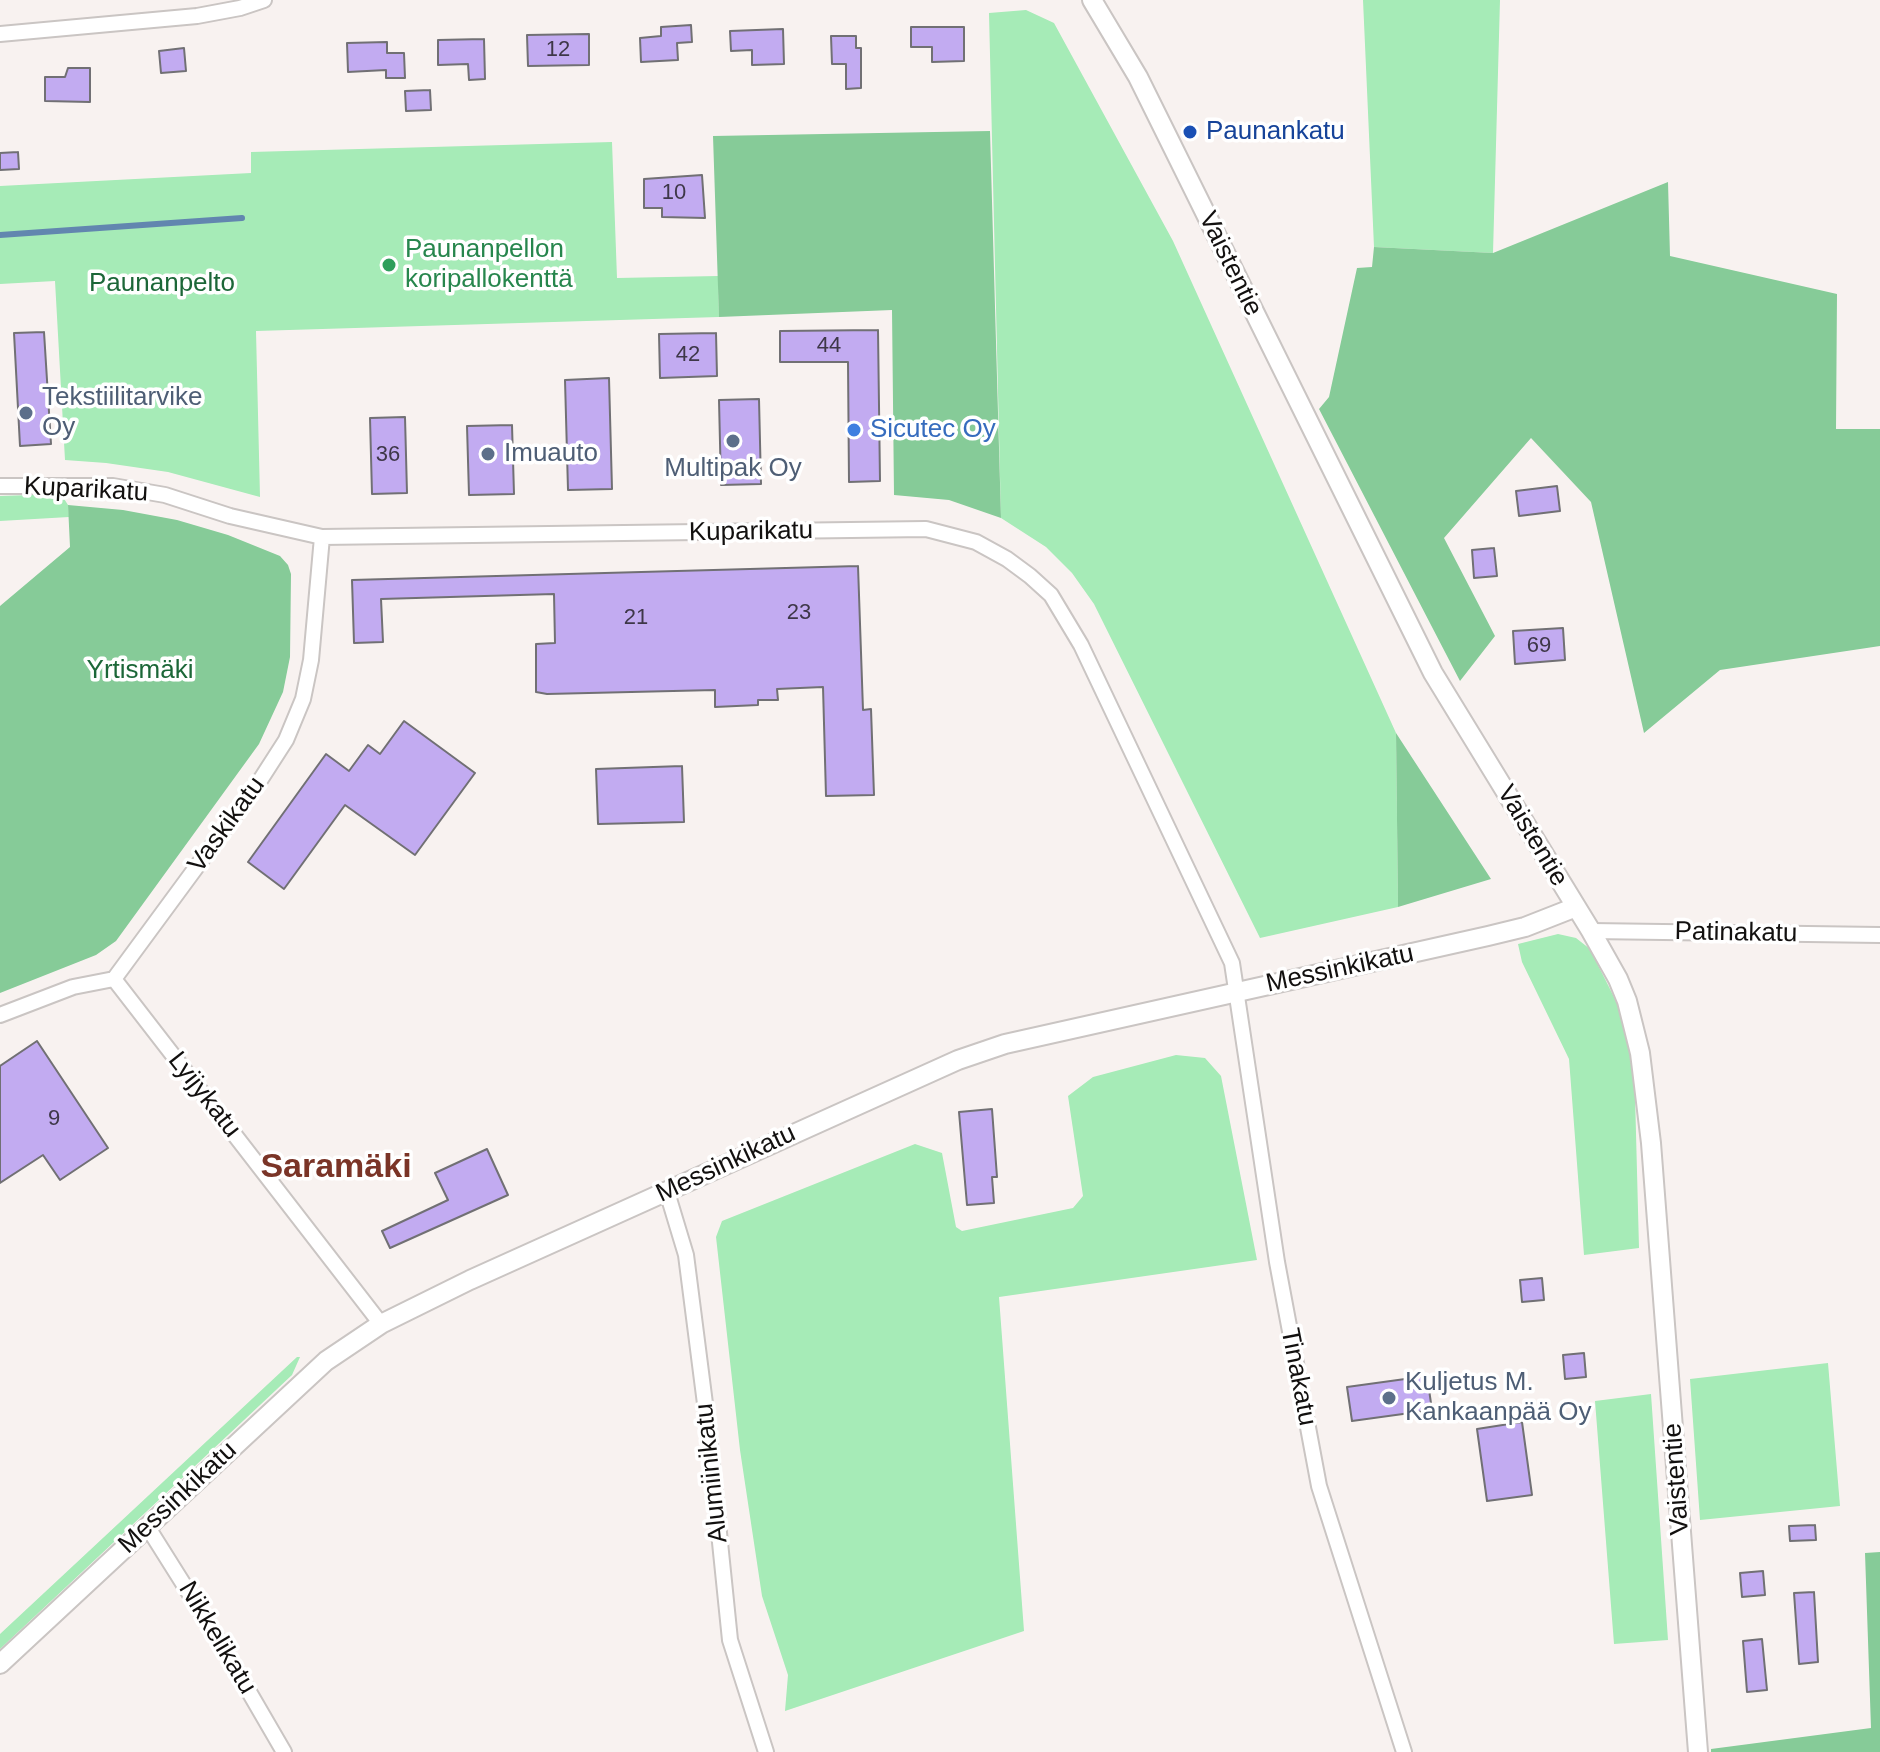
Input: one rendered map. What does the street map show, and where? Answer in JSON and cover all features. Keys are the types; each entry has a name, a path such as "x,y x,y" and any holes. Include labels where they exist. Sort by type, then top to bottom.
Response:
{"street":[{"path":"0,34 197,16 264,0"},
{"name":"Vaistentie","path":"1092,0 1138,77 1433,673 1591,931 1623,990 1640,1053 1651,1143 1698,1752"},
{"name":"Kuparikatu","path":"0,486 113,486 165,495 230,516 322,537 372,539 926,529 976,542 1030,576 1051,595 1068,621 1232,963 1237,991"},
{"name":"Vaskikatu","path":"114,979 259,782 286,740 303,699 311,660 322,537"},
{"name":"Messinkikatu","path":"0,1664 326,1361 381,1324 470,1280 958,1060 1005,1044 1488,936 1525,927 1576,907"},
{"name":"Patinakatu","path":"1591,931 1880,935"},
{"path":"0,1015 73,987 114,979"},
{"name":"Lyijykatu","path":"114,979 381,1324"},
{"name":"Tinakatu","path":"1237,991 1277,1262 1319,1486 1404,1752"},
{"name":"Alumiinikatu","path":"667,1192 686,1255 709,1435 730,1640 766,1752"},
{"name":"Nikkelikatu","path":"147,1526 284,1752"}],"green space":[{"path":"1363,0 1500,0 1493,253 1374,247"},
{"path":"1026,10 1054,23 1173,241 1396,733 1398,907 1260,938 1094,604 1072,573 1046,547 1001,518 989,13"},
{"path":"990,131 1001,518 949,500 894,495 892,310 719,317 713,136"},
{"name":"Paunanpelto","path":"612,142 617,278 718,276 719,317 256,331 260,497 168,472 65,460 55,281 0,284 0,186 251,173 251,152"},
{"path":"1668,182 1670,256 1837,294 1836,429 1880,429 1880,646 1720,670 1644,733 1591,502 1531,438 1444,538 1495,636 1460,681 1319,409 1329,397 1357,268 1372,267 1374,247 1493,253"},
{"path":"61,494 68,505 69,517 0,521 0,496"},
{"name":"Yrtismäki","path":"68,505 123,510 177,520 228,535 280,556 291,574 290,657 283,692 259,744 116,941 96,955 0,993 0,606 70,547"},
{"path":"1396,733 1491,879 1398,907"},
{"path":"1558,934 1576,938 1590,949 1617,1003 1628,1040 1635,1095 1639,1248 1584,1255 1569,1059 1522,962 1518,944"},
{"path":"1176,1055 1205,1058 1221,1076 1257,1260 999,1297 1024,1631 785,1711 788,1675 762,1596 740,1450 716,1237 722,1221 915,1144 942,1153 956,1227 962,1231 1073,1208 1083,1196 1068,1096 1093,1077"},
{"path":"300,1357 292,1375 0,1649 0,1634"},
{"path":"1828,1363 1840,1506 1700,1520 1690,1379"},
{"path":"1651,1394 1668,1640 1614,1644 1595,1401"},
{"path":"1880,1552 1880,1752 1711,1752 1711,1749 1871,1728 1865,1553"}],"building":[{"path":"691,25 692,42 677,43 678,60 641,62 640,38 661,36 661,27"},
{"path":"911,27 964,27 964,61 932,62 932,47 911,47"},
{"path":"783,29 784,64 752,65 752,50 731,51 730,31"},
{"path":"589,34 589,65 528,66 527,35"},
{"path":"831,36 856,36 856,48 861,48 861,88 846,89 846,64 832,64"},
{"path":"484,39 485,79 469,80 468,64 438,65 438,40"},
{"path":"387,42 387,53 404,53 405,78 386,78 386,70 348,72 347,43"},
{"path":"184,48 186,71 161,73 159,51"},
{"path":"68,68 90,68 90,102 45,101 45,77 65,77"},
{"path":"430,90 431,110 406,111 405,91"},
{"path":"18,152 19,169 0,170 0,153"},
{"path":"702,175 705,218 662,217 662,208 644,208 644,179"},
{"path":"878,330 880,481 849,482 848,362 780,362 780,331"},
{"path":"44,332 51,444 20,446 14,333"},
{"path":"716,333 717,376 660,378 659,334"},
{"path":"609,378 612,489 568,490 565,380"},
{"path":"759,399 761,484 721,485 719,400"},
{"path":"405,417 407,493 372,494 370,418"},
{"path":"512,425 514,494 469,495 467,426"},
{"path":"1557,486 1560,511 1519,516 1516,491"},
{"path":"1494,548 1497,576 1474,578 1472,550"},
{"path":"858,566 863,710 871,709 874,795 826,796 823,687 777,689 778,700 758,700 758,705 715,707 715,690 536,692 536,644 555,643 554,594 381,599 383,642 354,643 352,580"},
{"path":"1563,628 1565,660 1515,664 1513,631"},
{"path":"404,721 475,773 415,855 345,805 284,889 248,862 326,754 349,771 368,745 380,754"},
{"path":"682,766 684,822 598,824 596,769"},
{"path":"37,1041 108,1148 60,1180 43,1155 0,1183 0,1066"},
{"path":"992,1109 997,1177 992,1177 994,1203 967,1205 959,1112"},
{"path":"487,1149 508,1195 390,1248 382,1231 448,1200 435,1173"},
{"path":"1542,1278 1544,1300 1522,1302 1520,1280"},
{"path":"1584,1353 1586,1377 1565,1379 1563,1355"},
{"path":"1427,1376 1432,1410 1352,1421 1347,1387"},
{"path":"1522,1422 1532,1495 1487,1501 1477,1429"},
{"path":"1815,1525 1816,1540 1790,1541 1789,1526"},
{"path":"1763,1571 1765,1595 1742,1597 1740,1573"},
{"path":"1814,1592 1818,1662 1799,1664 1794,1593"},
{"path":"1762,1639 1767,1690 1747,1692 1743,1641"}],"waterway":[{"path":"0,235 242,218"}],"place":[{"name":"Paunankatu","path":"1190,132"},
{"name":"Paunanpellon koripallokenttä","path":"389,265"},
{"name":"Tekstiilitarvike Oy","path":"26,413"},
{"name":"Sicutec Oy","path":"854,430"},
{"name":"Multipak Oy","path":"733,441"},
{"name":"Imuauto","path":"488,454"},
{"name":"Kuljetus M. Kankaanpää Oy","path":"1389,1398"}],"district":[{"name":"Saramäki","path":"336,1168"}]}
